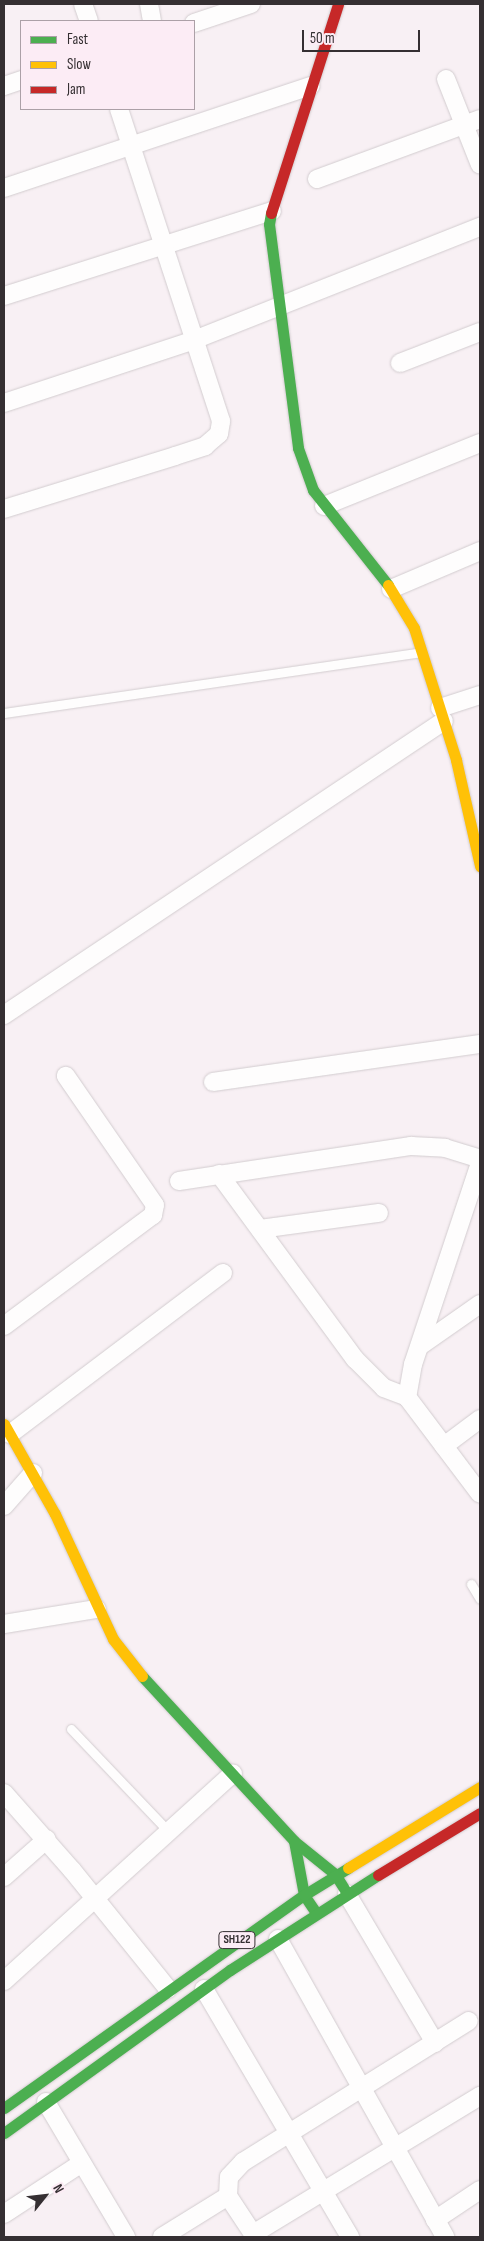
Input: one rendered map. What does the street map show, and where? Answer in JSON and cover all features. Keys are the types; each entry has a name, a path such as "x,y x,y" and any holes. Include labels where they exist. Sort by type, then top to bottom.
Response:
{"street":[{"path":"83,4 89,20"},
{"path":"150,4 152,20"},
{"path":"195,23 251,4"},
{"path":"338,4 310,86 272,212 270,246 298,448 306,475 324,506 406,610 423,652 442,715 480,866"},
{"path":"446,79 472,122 480,164"},
{"path":"4,86 20,80"},
{"path":"4,188 310,86"},
{"path":"4,508 183,454 205,446 219,434 221,420 118,110"},
{"path":"317,179 472,122"},
{"path":"4,296 272,212"},
{"path":"4,403 194,340 278,309 480,227"},
{"path":"400,363 480,332"},
{"path":"324,506 480,443"},
{"path":"391,589 480,551"},
{"path":"4,1014 442,715 480,694"},
{"path":"213,1082 480,1044"},
{"path":"4,1326 153,1215 155,1205 149,1193 66,1076"},
{"path":"179,1181 411,1146 445,1148 480,1159"},
{"path":"407,1397 420,1346 480,1163"},
{"path":"219,1174 356,1359 384,1388 407,1397 480,1494"},
{"path":"260,1229 379,1213"},
{"path":"222,1274 7,1429 33,1473 113,1639 131,1664 234,1773 294,1841 335,1874 435,2042"},
{"path":"420,1346 480,1304"},
{"path":"444,1446 480,1419"},
{"path":"4,1506 33,1473"},
{"path":"4,1624 97,1609"},
{"path":"4,1981 234,1773"},
{"name":"SH122","path":"4,2108 168,1989 335,1874 480,1787"},
{"path":"4,1793 47,1839 168,1989"},
{"name":"SH122","path":"4,2132 204,1989 278,1939 480,1812"},
{"path":"4,1877 47,1839"},
{"path":"294,1841 304,1895 316,1914"},
{"path":"278,1939 445,2237"},
{"path":"204,1989 350,2237"},
{"path":"469,2021 234,2169 229,2177 228,2196 254,2236 480,2096"},
{"path":"46,2102 126,2237"},
{"path":"4,2214 82,2163"},
{"path":"435,2220 480,2190"},
{"path":"162,2237 228,2196"}],"lane":[{"path":"4,713 423,652"},
{"path":"471,1584 480,1599"},
{"path":"71,1729 169,1832"}],"traffic: fast":[{"path":"271,213 269,224 298,448 313,490 388,585"},
{"path":"142,1676 294,1841 335,1874 345,1890"},
{"path":"294,1841 304,1895 314,1910"},
{"path":"4,2108 304,1895 348,1868"},
{"path":"4,2133 230,1970 378,1875"}],"traffic: slow":[{"path":"388,585 414,628 456,760 480,866"},
{"path":"4,1424 55,1514 113,1639 142,1676"},
{"path":"348,1868 480,1787"}],"traffic: jam":[{"path":"271,213 338,4"},
{"path":"378,1875 480,1813"}]}
